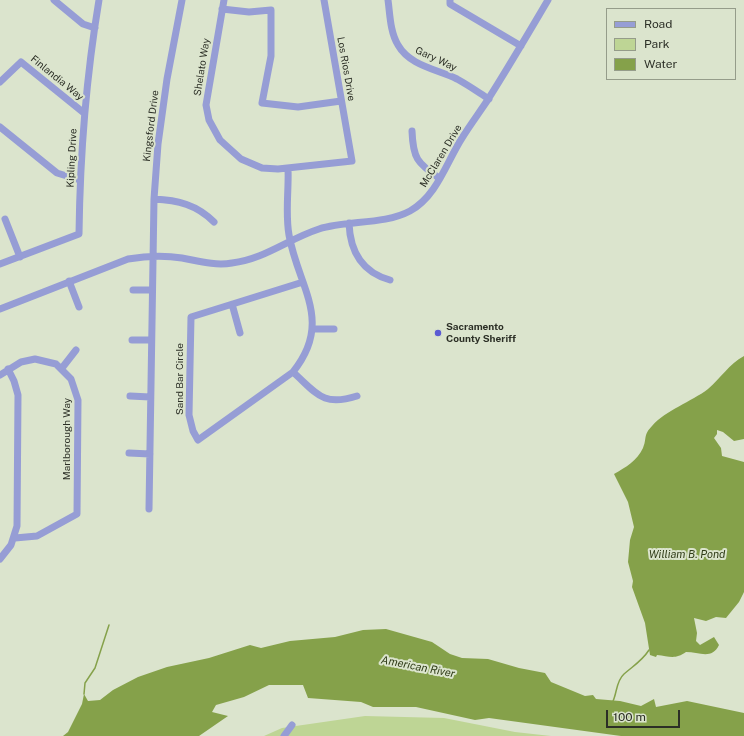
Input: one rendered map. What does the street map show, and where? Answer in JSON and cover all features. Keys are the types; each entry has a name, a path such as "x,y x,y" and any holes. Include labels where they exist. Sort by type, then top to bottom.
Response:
{"street":[{"path":"54,0 83,24 95,28"},
{"name":"Kipling Drive","path":"0,264 79,234 80,180 84,113 100,0"},
{"name":"Kingsford Drive","path":"149,509 154,199 158,144 167,79 182,0"},
{"name":"Shelato Way","path":"224,0 207,97 207,113 212,127 223,143 247,163 270,169 352,161 348,140"},
{"name":"Los Rios Drive","path":"324,0 348,140"},
{"name":"Gary Way","path":"388,0 394,36 397,44 407,56 420,64 458,80 488,99"},
{"path":"450,0 450,4 521,46"},
{"name":"McClaren Drive","path":"0,309 115,263 152,256 174,257 219,264 232,263 259,257 290,241 320,229 349,223 393,217 410,211 427,197 463,136 488,99 548,0"},
{"path":"222,8 249,12 271,10 272,56 262,103 298,107 341,101"},
{"name":"Finlandia Way","path":"0,82 21,62 84,113"},
{"path":"0,127 57,172 80,180"},
{"path":"412,131 412,148 416,158 423,167 439,178"},
{"path":"288,168 289,196 287,222 290,241 303,282"},
{"path":"154,199 176,201 187,204 201,211 214,222"},
{"path":"5,219 20,257"},
{"path":"349,223 351,243 359,259 376,275 390,280"},
{"path":"69,281 79,307"},
{"name":"Sand Bar Circle","path":"303,282 312,310 312,329 302,360 293,372 198,440 193,431 189,415 191,317 303,282"},
{"path":"132,290 152,290"},
{"path":"232,304 240,333"},
{"path":"312,329 334,330"},
{"path":"132,340 151,340"},
{"path":"0,375 21,362 35,359 49,362 62,368 76,350"},
{"name":"Marlborough Way","path":"15,538 36,536 77,514 78,400 75,386 62,368"},
{"path":"0,559 7,552 15,538 17,526 18,395 14,381 8,370"},
{"path":"293,372 317,394 326,399 337,401 357,396"},
{"path":"130,396 150,397"},
{"path":"129,453 150,454"},
{"path":"284,736 292,725"}],"green space":[{"path":"365,716 444,718 515,732 551,736 264,736 282,728"}],"water":[{"name":"William B. Pond","path":"744,356 744,439 734,441 723,432 717,430 717,434 714,438 721,448 722,456 744,462 744,592 739,602 726,618 716,617 706,621 694,618 697,633 696,641 700,645 714,637 719,645 716,650 709,654 686,652 675,657 657,655 656,657 650,655 645,623 632,587 633,581 628,562 630,540 634,527 628,502 614,474 638,457 643,448 647,432 658,420 708,389 729,367"},
{"name":"American River","path":"386,629 432,642 450,654 462,658 488,659 519,668 545,673 551,682 585,696 593,695 596,699 620,701 641,706 654,699 656,707 687,701 744,713 744,736 621,736 489,718 475,720 416,707 373,707 361,702 308,698 303,685 269,685 244,697 216,705 212,712 228,716 199,736 63,736 68,732 82,704 84,694 88,701 100,700 113,690 138,677 167,667 209,658 250,645 261,648 290,641 335,637 363,630"}],"waterway":[{"path":"84,694 85,683 95,668 109,625"},
{"path":"613,701 621,677 649,650"}],"place":[{"name":"Sacramento County Sheriff","path":"438,333"}]}
